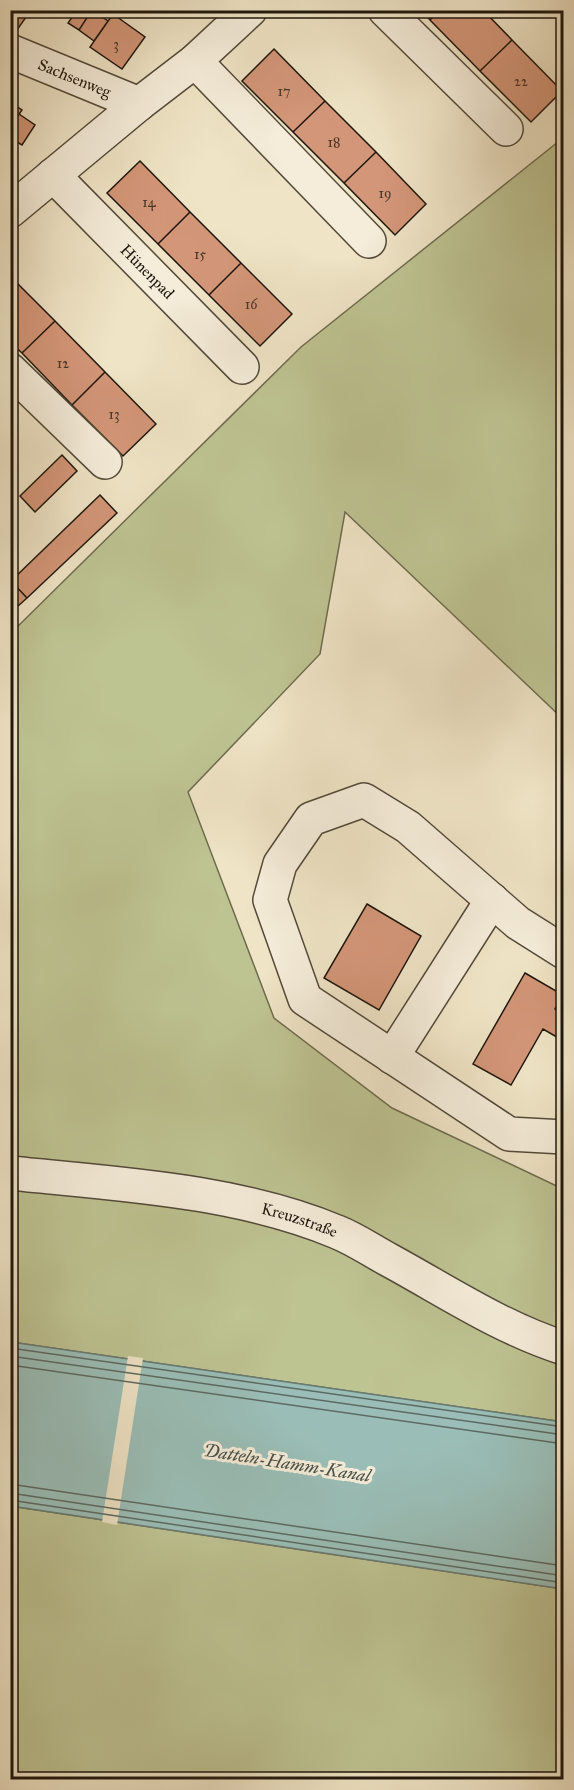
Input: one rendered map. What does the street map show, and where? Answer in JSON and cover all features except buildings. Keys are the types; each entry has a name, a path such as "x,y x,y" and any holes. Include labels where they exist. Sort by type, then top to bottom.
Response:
{"street":[{"path":"385,10 506,129"},
{"path":"10,211 139,104 195,61 233,16"},
{"name":"Sachsenweg","path":"10,51 139,104"},
{"path":"195,61 369,241"},
{"name":"Hünenpad","path":"53,175 242,367"},
{"path":"10,370 105,462"},
{"path":"564,952 518,923 408,827 364,800 311,819 280,864 270,900 305,999 509,1134 564,1137"},
{"path":"392,1057 492,900"},
{"name":"Kreuzstraße","path":"10,1173 165,1190 272,1209 338,1232 492,1318 538,1340 564,1348"}],"green space":[{"path":"563,138 563,719 345,512 320,654 188,792 274,1018 392,1108 563,1189 563,1422 11,1342 11,633 301,347"},
{"path":"10,1506 563,1589 563,1779 11,1779"}],"water":[{"name":"Datteln-Hamm-Kanal","path":"11,1342 563,1422 563,1589 11,1506"}],"pier":[{"path":"128,1356 143,1358 117,1525 102,1522"}]}
